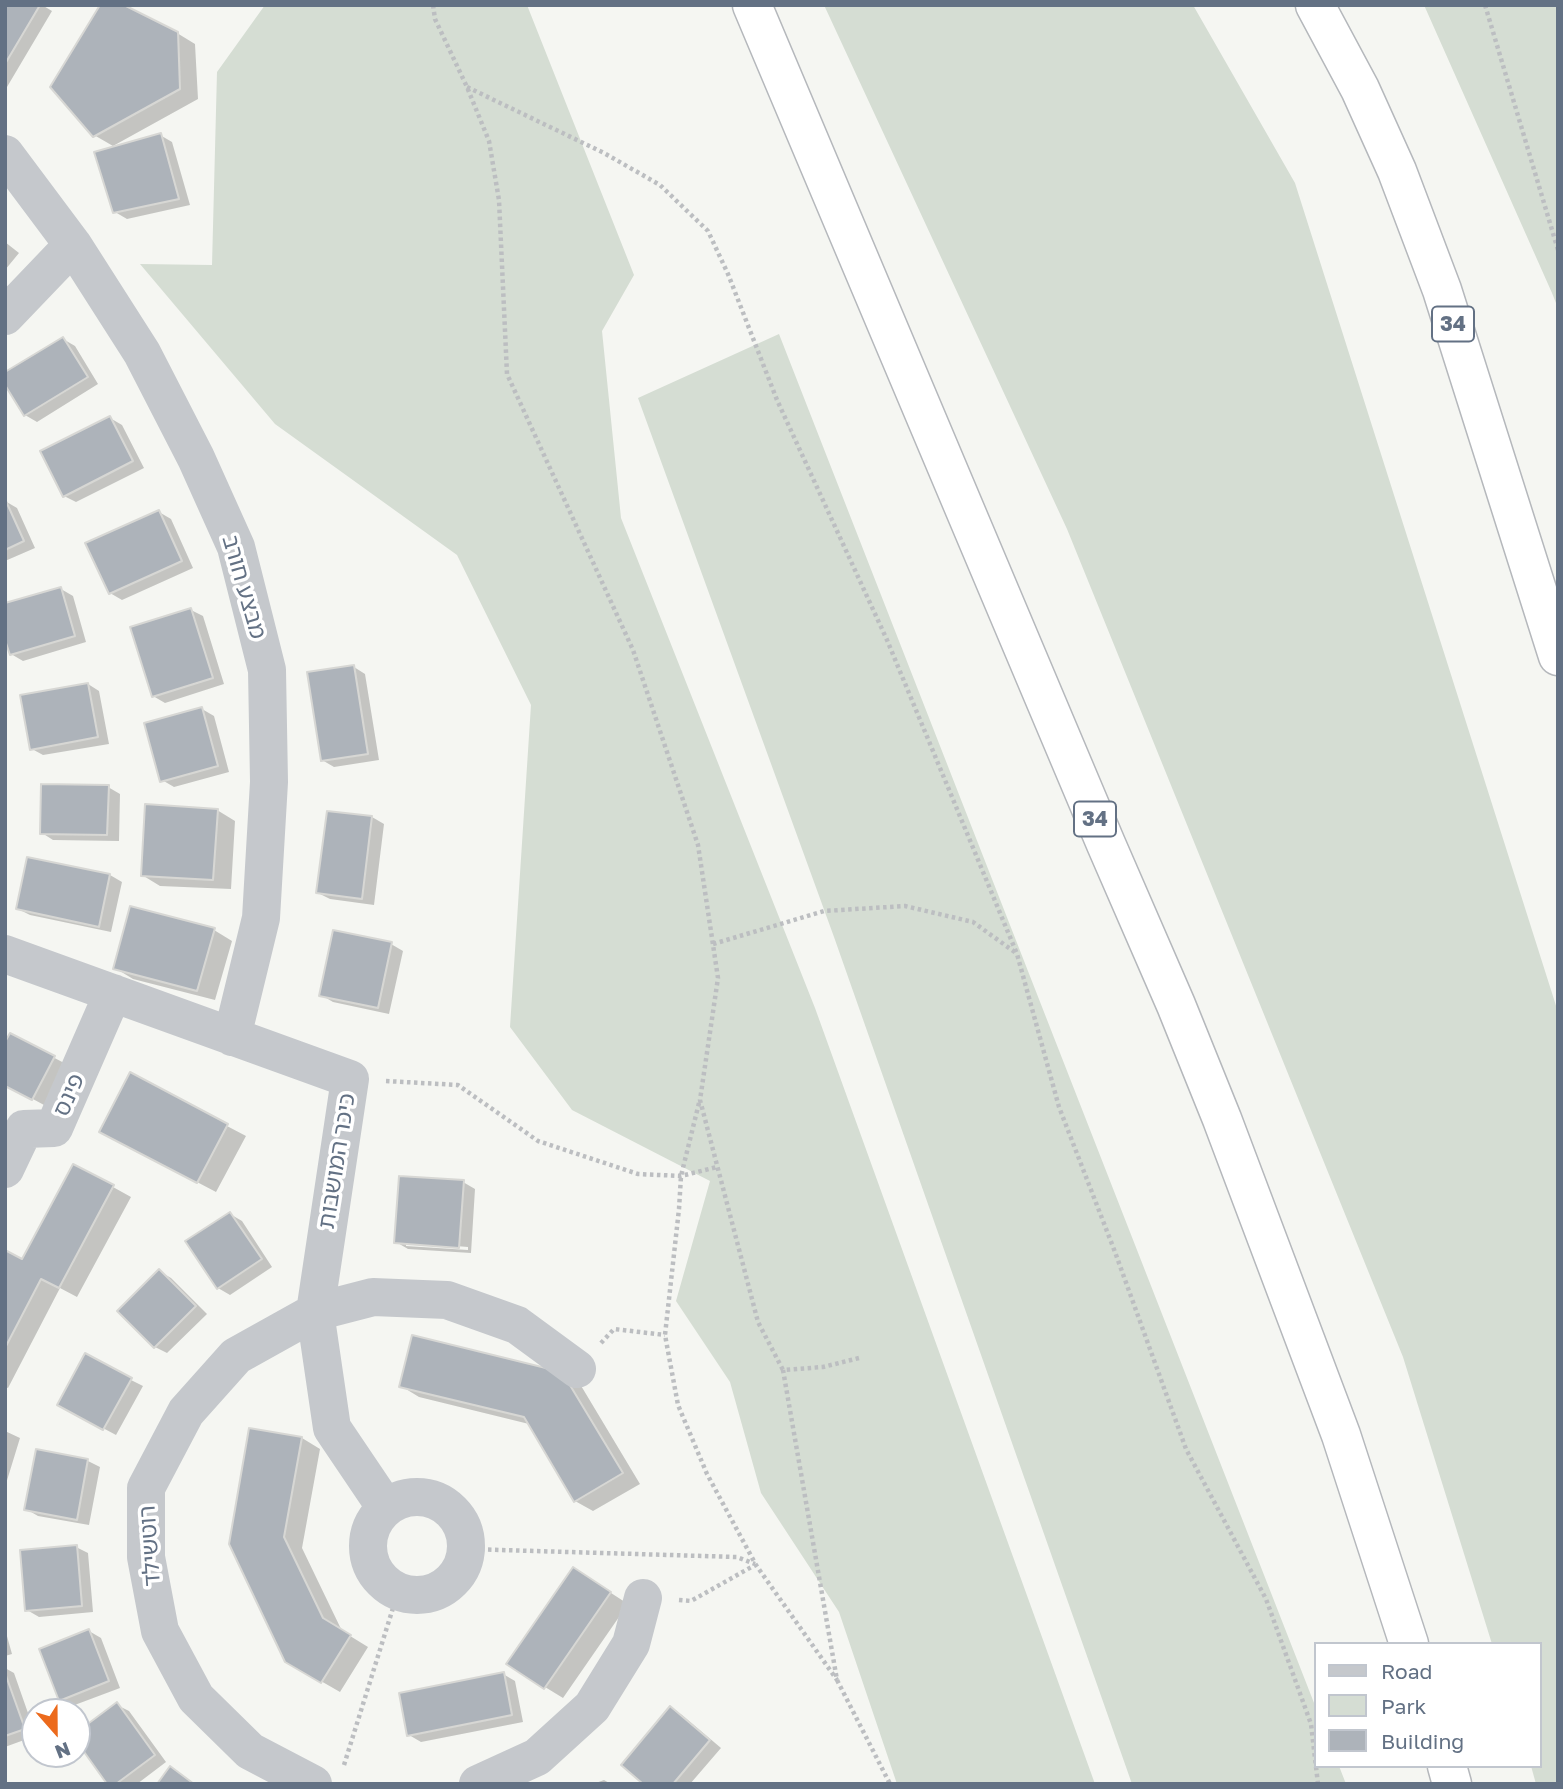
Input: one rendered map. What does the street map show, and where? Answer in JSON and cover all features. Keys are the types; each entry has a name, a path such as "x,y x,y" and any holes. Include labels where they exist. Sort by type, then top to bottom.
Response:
{"highway":[{"name":"34","path":"752,5 1217,1107 1341,1435 1408,1642"},
{"name":"34","path":"1315,5 1360,89 1397,171 1442,290 1558,656"}],"street":[{"name":"מבצע חורב","path":"5,153 73,245 142,353 236,547 267,670 269,782 261,918 232,1037"},
{"path":"5,316 73,245"},
{"name":"כיכר המושבות","path":"5,954 350,1079 315,1312 332,1427 386,1508"},
{"name":"פינס","path":"5,1169 24,1129 54,1128 113,993"},
{"name":"רוטשילד","path":"328,1777 250,1751 196,1698 160,1631 146,1557 146,1488 186,1412 236,1356 315,1312 373,1297 447,1300 517,1325 577,1369"},
{"path":"416,1496 433,1499 447,1507 459,1519 465,1533 467,1549 463,1565 455,1578 429,1595 413,1596 398,1592 378,1578 368,1556 367,1544 374,1520 386,1508 400,1500 416,1496"},
{"path":"478,1784 537,1757 592,1707 631,1644 643,1598"}],"path":[{"path":"433,5 435,19 489,141 499,200 507,374 633,650 698,845 718,978 700,1100 681,1176 666,1335 678,1405 707,1474 756,1565 838,1680 890,1784"},
{"path":"1485,5 1558,250"},
{"path":"467,87 604,153 660,185 708,231 728,274 777,400 887,640 1017,954 1059,1107 1120,1265 1186,1449 1266,1598 1311,1724 1314,1750"},
{"path":"713,944 824,911 905,906 973,922 1017,954"},
{"path":"350,1079 458,1085 538,1142 638,1174 681,1176 717,1167"},
{"path":"700,1100 758,1322 783,1370 838,1680"},
{"path":"577,1369 614,1329 666,1335"},
{"path":"783,1370 823,1367 859,1358"},
{"path":"467,1549 737,1557 756,1565"},
{"path":"643,1598 691,1601 756,1565"},
{"path":"328,1777 398,1592"}],"green space":[{"path":"265,5 527,5 634,275 602,331 621,518 815,1008 1095,1784 897,1784 839,1612 761,1493 730,1382 676,1301 710,1181 572,1110 510,1027 531,705 457,555 275,424 140,264 212,265 217,72"},
{"path":"824,5 1193,5 1295,183 1558,1012 1558,1784 1536,1784 1532,1768 1542,1768 1542,1642 1491,1642 1403,1357 1067,529"},
{"path":"1424,5 1558,5 1558,308 1552,293"},
{"path":"779,334 1314,1703 1314,1768 1340,1768 1346,1784 1132,1784 834,937 638,398"}],"building":[{"path":"5,5 40,5 5,64"},
{"path":"100,5 124,5 178,32 180,89 93,137 50,87"},
{"path":"161,133 179,199 113,213 94,152"},
{"path":"63,337 88,377 24,416 5,385 5,372"},
{"path":"110,416 133,461 63,497 40,451"},
{"path":"5,499 24,541 5,550"},
{"path":"159,510 182,561 109,594 85,543"},
{"path":"61,587 75,636 10,655 5,640 5,603"},
{"path":"191,608 213,678 152,697 130,627"},
{"path":"354,665 368,754 321,761 307,672"},
{"path":"88,683 98,737 30,750 20,695"},
{"path":"202,707 218,766 160,782 144,723"},
{"path":"41,784 109,785 107,835 40,834"},
{"path":"145,804 218,809 213,880 141,876"},
{"path":"327,811 372,816 362,899 316,893"},
{"path":"27,857 110,874 99,927 16,909"},
{"path":"130,906 215,928 197,991 113,969"},
{"path":"333,930 392,942 378,1008 319,996"},
{"path":"10,1033 55,1056 32,1100 5,1086 5,1042"},
{"path":"130,1072 228,1124 197,1183 99,1132"},
{"path":"73,1164 114,1185 59,1288 41,1279 5,1348 5,1250 22,1259"},
{"path":"399,1176 464,1180 459,1248 394,1243"},
{"path":"230,1212 262,1259 217,1289 185,1241"},
{"path":"159,1269 196,1306 154,1348 117,1311"},
{"path":"412,1335 562,1372 623,1473 574,1502 524,1417 399,1387"},
{"path":"85,1353 132,1378 103,1430 57,1405"},
{"path":"249,1428 302,1437 284,1537 323,1618 351,1635 321,1683 285,1662 229,1544"},
{"path":"36,1449 88,1459 77,1520 24,1510"},
{"path":"77,1545 82,1606 25,1611 20,1550"},
{"path":"573,1567 611,1592 544,1689 506,1664"},
{"path":"89,1629 109,1681 66,1698 58,1698 39,1649"},
{"path":"504,1672 512,1715 407,1736 399,1693"},
{"path":"5,1673 21,1718 21,1730 5,1736"},
{"path":"117,1702 155,1755 116,1784 107,1784 91,1762 91,1722"},
{"path":"670,1706 710,1740 673,1784 643,1784 621,1765"},
{"path":"170,1766 194,1784 157,1784"}]}
